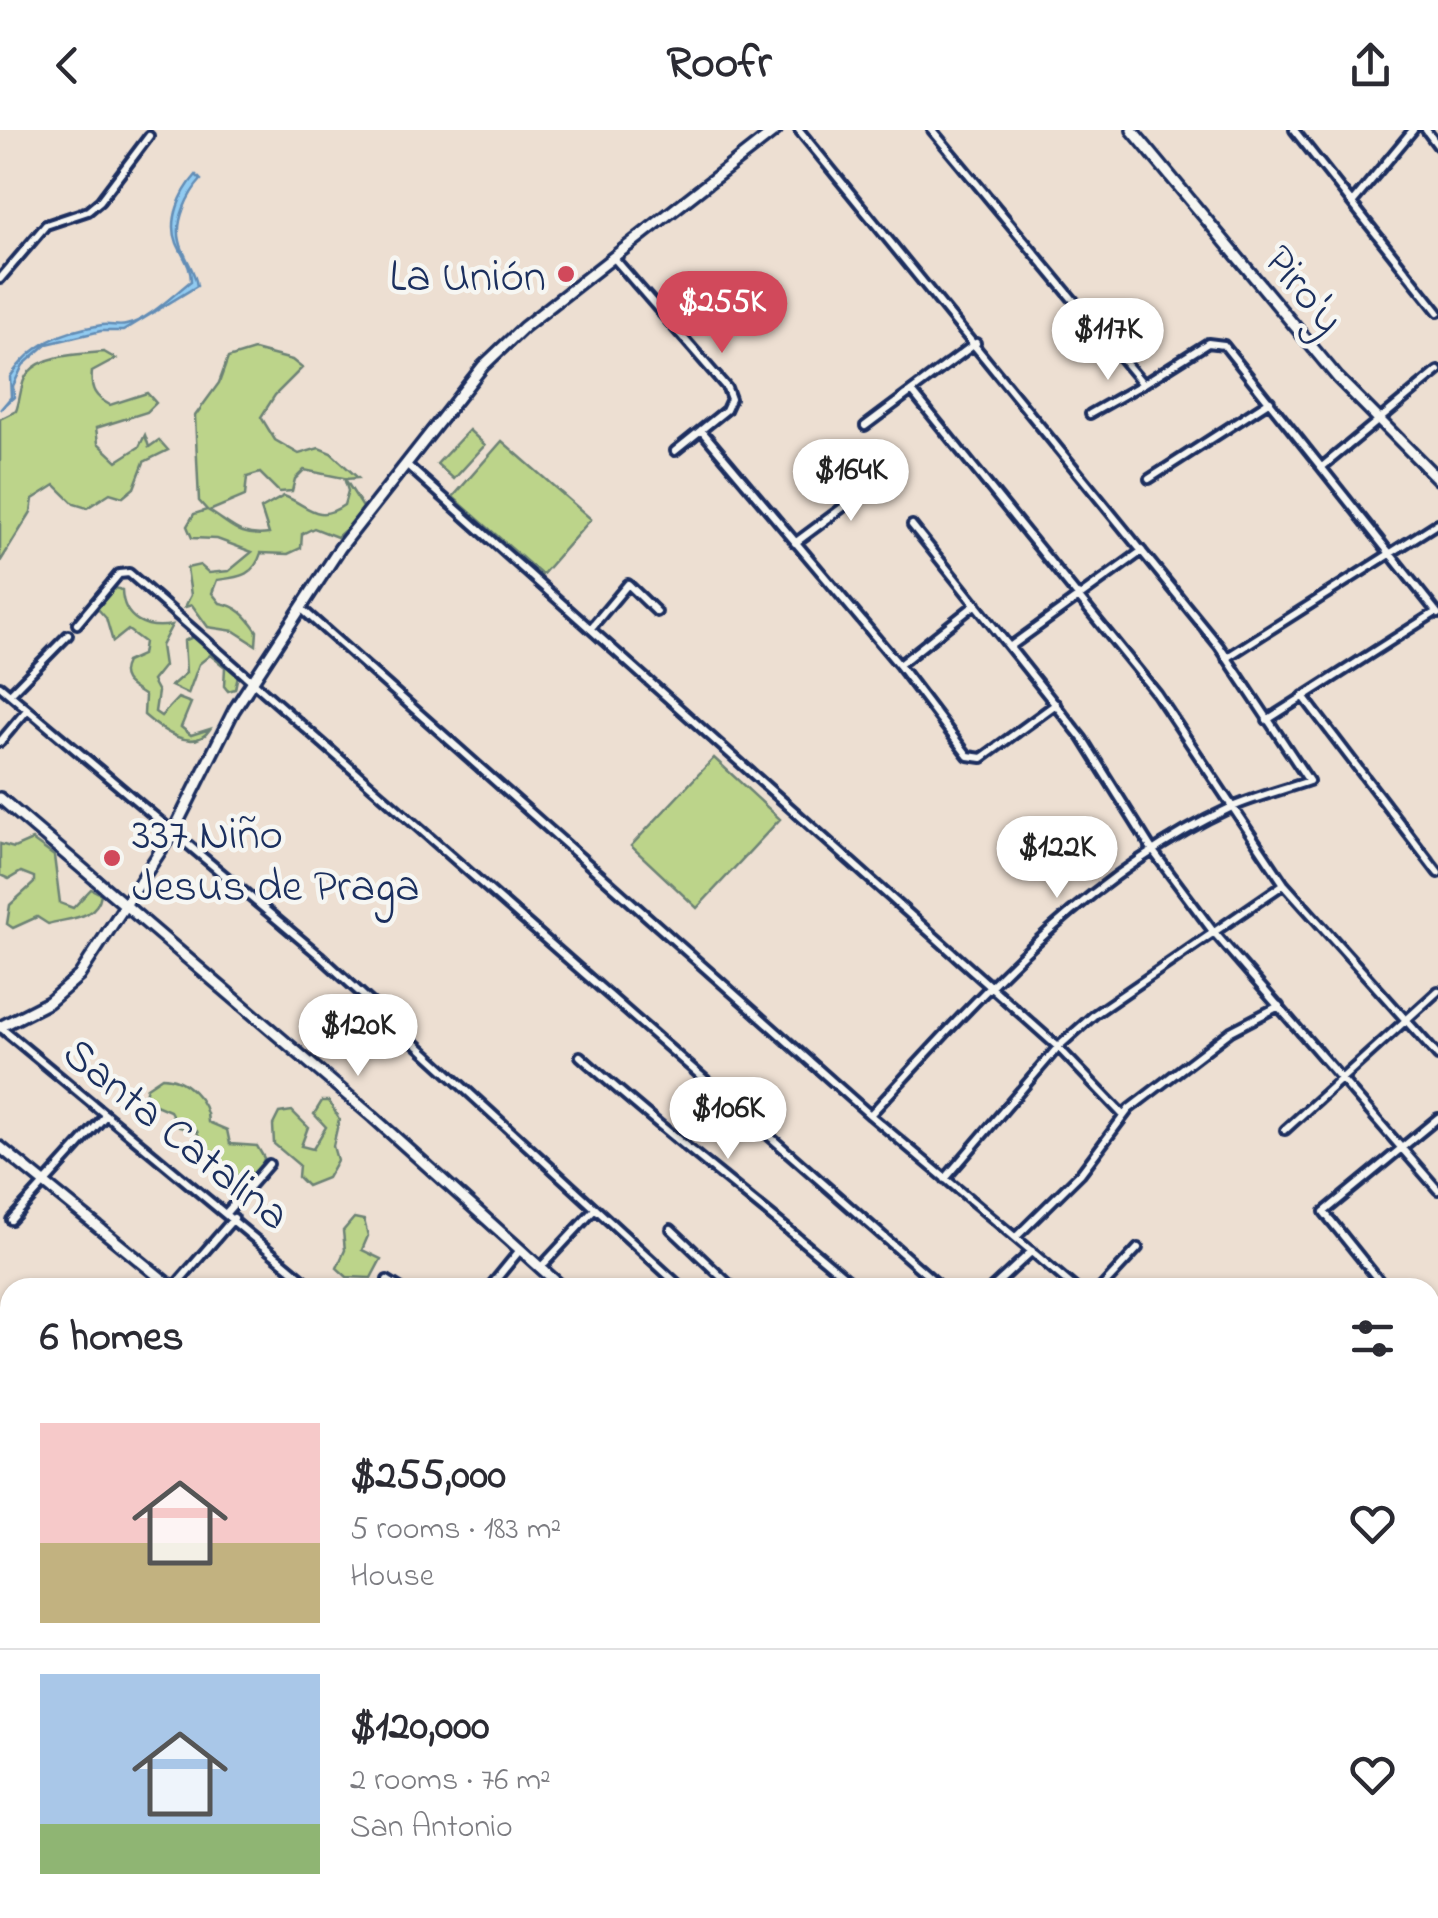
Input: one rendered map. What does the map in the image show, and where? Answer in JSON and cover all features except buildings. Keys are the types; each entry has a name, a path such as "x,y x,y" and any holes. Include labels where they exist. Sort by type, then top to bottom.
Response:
{"main road":[{"path":"0,1027 68,989 174,830 234,710 340,548 502,344 776,130"},
{"name":"Piro'y","path":"1132,130 1338,378 1438,478"},
{"path":"0,798 552,1278"},
{"path":"0,1147 161,1278"}],"street":[{"path":"799,130 1142,550 1226,658 1310,781 1230,808 1153,851 1029,946 870,1115"},
{"path":"932,130 1144,384"},
{"path":"1294,130 1438,312"},
{"path":"1353,202 1413,130"},
{"path":"1426,130 1438,146"},
{"path":"0,279 46,225 88,211 100,201 150,136"},
{"path":"614,257 726,388 730,399 726,410 675,452"},
{"path":"1090,414 1216,342 1224,345 1437,613 1267,720"},
{"path":"865,426 976,343"},
{"path":"1322,467 1438,370"},
{"path":"912,391 1157,694 1284,884 1438,1056"},
{"path":"1148,479 1270,401"},
{"path":"701,430 899,665 962,750 975,759 1056,704"},
{"path":"406,464 1058,1047 1123,1115"},
{"path":"796,543 884,476"},
{"path":"1226,658 1438,523"},
{"path":"912,525 1056,704 1153,851 1212,930 1438,1190"},
{"path":"1011,646 1142,550"},
{"path":"77,624 118,574 129,573 931,1278"},
{"path":"591,628 628,584 657,612"},
{"path":"899,665 976,604"},
{"path":"303,610 870,1115 1064,1278"},
{"path":"10,694 68,635"},
{"path":"0,686 318,955 671,1278"},
{"path":"1303,696 1438,873"},
{"path":"0,742 27,710"},
{"path":"944,1179 1058,1047 1095,1014 1284,884"},
{"path":"1286,1130 1438,991"},
{"path":"1016,1237 1082,1173 1123,1115 1201,1051 1280,1006"},
{"name":"Santa Catalina","path":"0,1027 303,1278"},
{"path":"580,1056 722,1180 761,1204 846,1278"},
{"path":"11,1220 106,1115"},
{"path":"1377,1278 1324,1212 1438,1118"},
{"path":"227,1212 269,1164"},
{"path":"540,1268 596,1208"},
{"path":"182,1278 234,1218"},
{"path":"671,1229 722,1278"},
{"path":"497,1278 521,1248"},
{"path":"1110,1278 1138,1248"},
{"path":"1003,1278 1032,1250"}],"green space":[{"path":"254,350 292,360 302,368 275,395 261,417 275,440 299,454 319,448 331,453 358,478 345,479 366,512 337,537 314,528 302,534 301,548 288,554 261,553 250,571 217,580 212,593 220,603 237,609 250,621 257,631 256,645 234,631 208,627 192,605 185,607 191,595 187,568 200,565 209,573 229,571 252,552 217,539 192,538 187,526 194,514 207,510 199,501 195,416 219,383 228,358","holes":["304,470 344,478 348,491 344,505 327,513 313,511 284,496 261,509 269,534 243,532 209,511 245,496 247,477 260,473 279,492 292,491 295,479"]},
{"path":"104,352 116,359 92,372 93,388 101,399 110,405 147,393 156,403 147,412 96,428 98,443 117,461 139,447 145,435 149,447 159,440 168,450 144,462 134,488 123,497 110,493 87,508 74,504 55,485 33,499 31,512 0,562 0,419 16,411 23,381 35,367 63,356"},
{"path":"469,430 485,445 454,479 437,464"},
{"path":"502,441 591,519 542,575 453,497"},
{"path":"115,588 122,590 127,609 138,621 154,626 172,625 161,646 164,666 152,681 158,692 155,712 161,716 178,698 191,703 181,727 191,735 210,729 203,736 187,740 177,737 144,715 145,696 127,683 123,669 126,662 142,655 144,642 128,630 113,642 106,618 97,608"},
{"path":"195,636 239,670 235,689 228,691 224,686 225,667 210,655 199,664 188,694 171,686 186,673 184,641"},
{"path":"714,758 780,819 697,908 631,846"},
{"path":"32,840 54,856 60,903 73,908 91,889 101,894 94,909 48,924 37,917 13,928 7,924 10,905 34,883 34,877 21,872 9,879 0,875 0,844 14,848"},
{"path":"162,1077 179,1081 194,1092 204,1106 208,1122 227,1130 230,1144 257,1146 264,1158 260,1171 240,1176 217,1173 207,1161 197,1131 179,1127 170,1111 144,1100 147,1087"},
{"path":"322,1101 329,1101 339,1119 333,1146 337,1160 327,1178 307,1186 298,1177 299,1165 274,1144 273,1125 279,1113 292,1111 308,1127 301,1146 313,1149 326,1127 314,1114"},
{"path":"354,1218 364,1220 368,1236 362,1250 381,1259 371,1278 347,1277 337,1268 345,1250 343,1231"}],"water":[{"path":"196,175 201,180 184,208 179,233 197,286 123,331 101,331 47,344 23,365 13,386 14,397 0,410 11,397 10,377 38,347 74,331 134,322 191,281 174,225 181,198"}],"place":[{"name":"La Unión","path":"566,274"},
{"name":"337 Niño Jesus de Praga","path":"112,858"}]}
